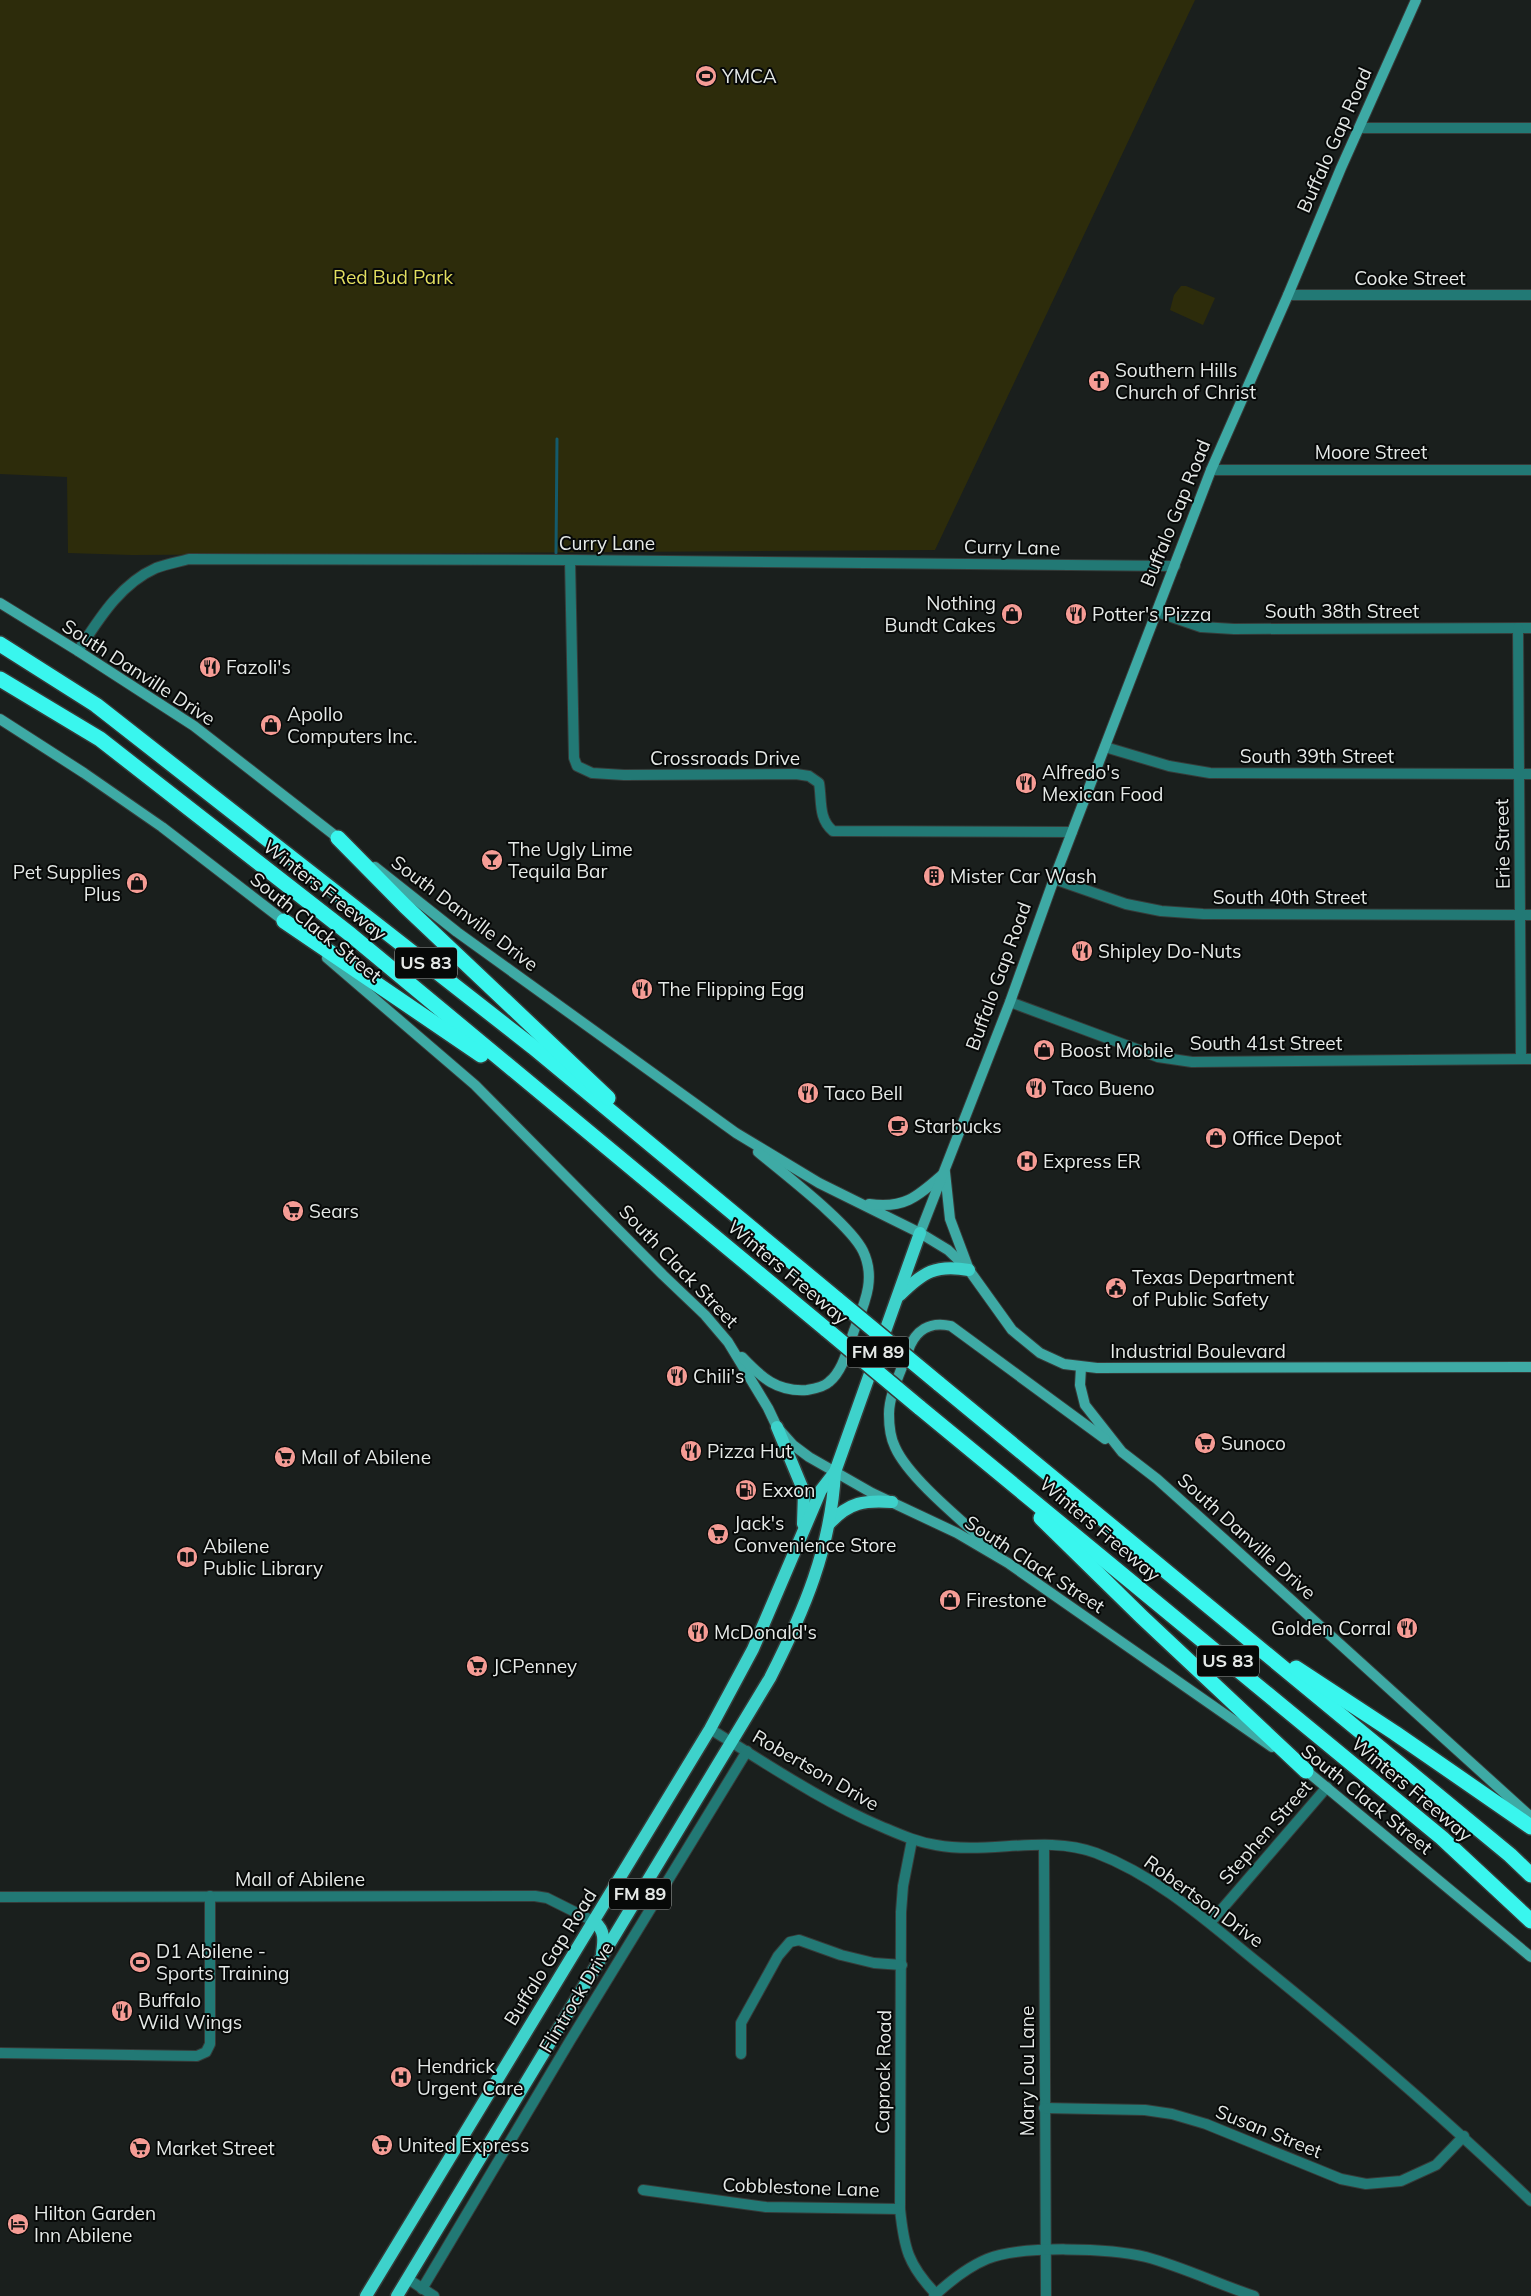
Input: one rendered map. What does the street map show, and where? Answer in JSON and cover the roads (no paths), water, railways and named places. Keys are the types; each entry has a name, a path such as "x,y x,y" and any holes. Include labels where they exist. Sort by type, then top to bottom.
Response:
{"highway":[{"name":"Winters Freeway","path":"0,644 96,705 533,1047 1510,1855 1531,1875"},
{"name":"Winters Freeway","path":"0,679 100,739 351,935 1442,1838 1531,1921"},
{"path":"338,838 405,906 701,1187"},
{"path":"284,921 551,1102"},
{"path":"969,1447 1142,1617 1306,1771"},
{"path":"1234,1627 1395,1733 1531,1827"}],"main road":[{"name":"Buffalo Gap Road","path":"397,2296 732,1742 770,1678 788,1643 811,1586 830,1522 835,1472 920,1233 1010,1002 1054,878 1211,470 1288,295 1341,168 1361,128 1416,0"},
{"name":"South Danville Drive","path":"0,603 78,650 194,726 457,932 736,1133 819,1183 920,1233"},
{"name":"South Clack Street","path":"0,719 84,773 162,828 284,921 475,1085 669,1282 705,1315 728,1342 768,1408 777,1427 801,1451 835,1472 957,1533 1008,1563 1306,1771 1531,1957"},
{"path":"728,1342 754,1370 782,1388 792,1391 812,1389 828,1383 840,1369 870,1284 867,1262 856,1240 736,1133"},
{"path":"858,1202 885,1206 913,1199 944,1172"},
{"path":"944,1172 950,1219 969,1270"},
{"name":"Industrial Boulevard","path":"920,1233 948,1250 969,1270 1012,1330 1021,1339 1052,1359 1081,1367 1531,1367"},
{"path":"897,1299 911,1284 931,1270 958,1268 969,1270"},
{"path":"1008,1563 922,1482 907,1466 894,1446 890,1423 890,1404 910,1345 920,1331 934,1324 943,1324 960,1331 1122,1452"},
{"name":"South Danville Drive","path":"1081,1367 1080,1386 1085,1405 1122,1452 1158,1479 1531,1817"},
{"path":"777,1427 804,1492 803,1530"},
{"name":"Buffalo Gap Road","path":"366,2296 710,1729 753,1649 821,1490 835,1472"},
{"path":"830,1522 841,1511 859,1503 872,1501 892,1502"},
{"path":"594,1922 603,1931 601,1959"}],"street":[{"path":"1361,128 1531,128"},
{"name":"Cooke Street","path":"1288,295 1531,295"},
{"name":"Moore Street","path":"1211,470 1531,470"},
{"name":"Curry Lane","path":"78,650 119,594 134,580 157,568 189,559 570,560 1175,566"},
{"name":"Crossroads Drive","path":"570,560 574,758 577,766 592,773 624,775 796,774 809,776 818,783 821,812 826,825 833,830 1072,832"},
{"name":"South 38th Street","path":"1157,612 1201,627 1234,629 1531,628"},
{"name":"Erie Street","path":"1518,628 1519,774 1526,915 1526,1059"},
{"name":"South 39th Street","path":"1105,747 1170,766 1210,773 1531,774"},
{"name":"South 40th Street","path":"1054,878 1126,904 1161,911 1204,914 1526,915"},
{"name":"South 41st Street","path":"1010,1002 1158,1057 1192,1062 1526,1059"},
{"name":"Robertson Drive","path":"710,1729 847,1812 912,1840 938,1846 970,1848 1074,1847 1096,1853 1128,1867 1159,1886 1210,1923 1341,2029 1464,2136 1531,2201"},
{"name":"Flintrock Drive","path":"422,2289 570,2039 747,1752"},
{"name":"Stephen Street","path":"1210,1923 1327,1787"},
{"name":"Caprock Road","path":"912,1840 902,1904 900,2209 907,2252 918,2276 935,2295"},
{"name":"Mary Lou Lane","path":"1044,1846 1046,2296"},
{"path":"0,2053 198,2056 206,2052 210,2044 210,1896"},
{"name":"Mall of Abilene","path":"0,1897 535,1896 547,1898 594,1922"},
{"path":"741,2054 741,2023 778,1956 790,1942 798,1940 841,1955 874,1963 902,1965"},
{"name":"Susan Street","path":"1044,2108 1137,2110 1172,2114 1206,2124 1341,2179 1366,2184 1401,2181 1436,2164 1464,2136"},
{"name":"Cobblestone Lane","path":"643,2190 766,2207 900,2209"},
{"path":"935,2295 965,2272 987,2259 1014,2251 1047,2250 1116,2251 1147,2257 1254,2296"},
{"path":"408,2279 434,2296"}],"waterway":[{"path":"556,553 557,439"}],"place":[{"name":"YMCA","path":"706,76"},
{"name":"Southern Hills Church of Christ","path":"1099,381"},
{"name":"Nothing Bundt Cakes","path":"1012,614"},
{"name":"Potter's Pizza","path":"1076,614"},
{"name":"Fazoli's","path":"210,667"},
{"name":"Apollo Computers Inc.","path":"271,725"},
{"name":"Alfredo's Mexican Food","path":"1026,783"},
{"name":"The Ugly Lime Tequila Bar","path":"492,860"},
{"name":"Mister Car Wash","path":"934,876"},
{"name":"Pet Supplies Plus","path":"137,883"},
{"name":"Shipley Do-Nuts","path":"1082,951"},
{"name":"The Flipping Egg","path":"642,989"},
{"name":"Boost Mobile","path":"1044,1050"},
{"name":"Taco Bueno","path":"1036,1088"},
{"name":"Taco Bell","path":"808,1093"},
{"name":"Starbucks","path":"898,1126"},
{"name":"Office Depot","path":"1216,1138"},
{"name":"Express ER","path":"1027,1161"},
{"name":"Sears","path":"293,1211"},
{"name":"Texas Department of Public Safety","path":"1116,1288"},
{"name":"Chili's","path":"677,1376"},
{"name":"Sunoco","path":"1205,1443"},
{"name":"Pizza Hut","path":"691,1451"},
{"name":"Mall of Abilene","path":"285,1457"},
{"name":"Exxon","path":"746,1490"},
{"name":"Jack's Convenience Store","path":"718,1534"},
{"name":"Abilene Public Library","path":"187,1557"},
{"name":"Firestone","path":"950,1600"},
{"name":"Golden Corral","path":"1407,1628"},
{"name":"McDonald's","path":"698,1632"},
{"name":"JCPenney","path":"477,1666"},
{"name":"D1 Abilene - Sports Training","path":"140,1962"},
{"name":"Buffalo Wild Wings","path":"122,2011"},
{"name":"Hendrick Urgent Care","path":"401,2077"},
{"name":"United Express","path":"382,2145"},
{"name":"Market Street","path":"140,2148"},
{"name":"Hilton Garden Inn Abilene","path":"18,2224"}],"park label":[{"name":"Red Bud Park","path":"393,277"}]}
